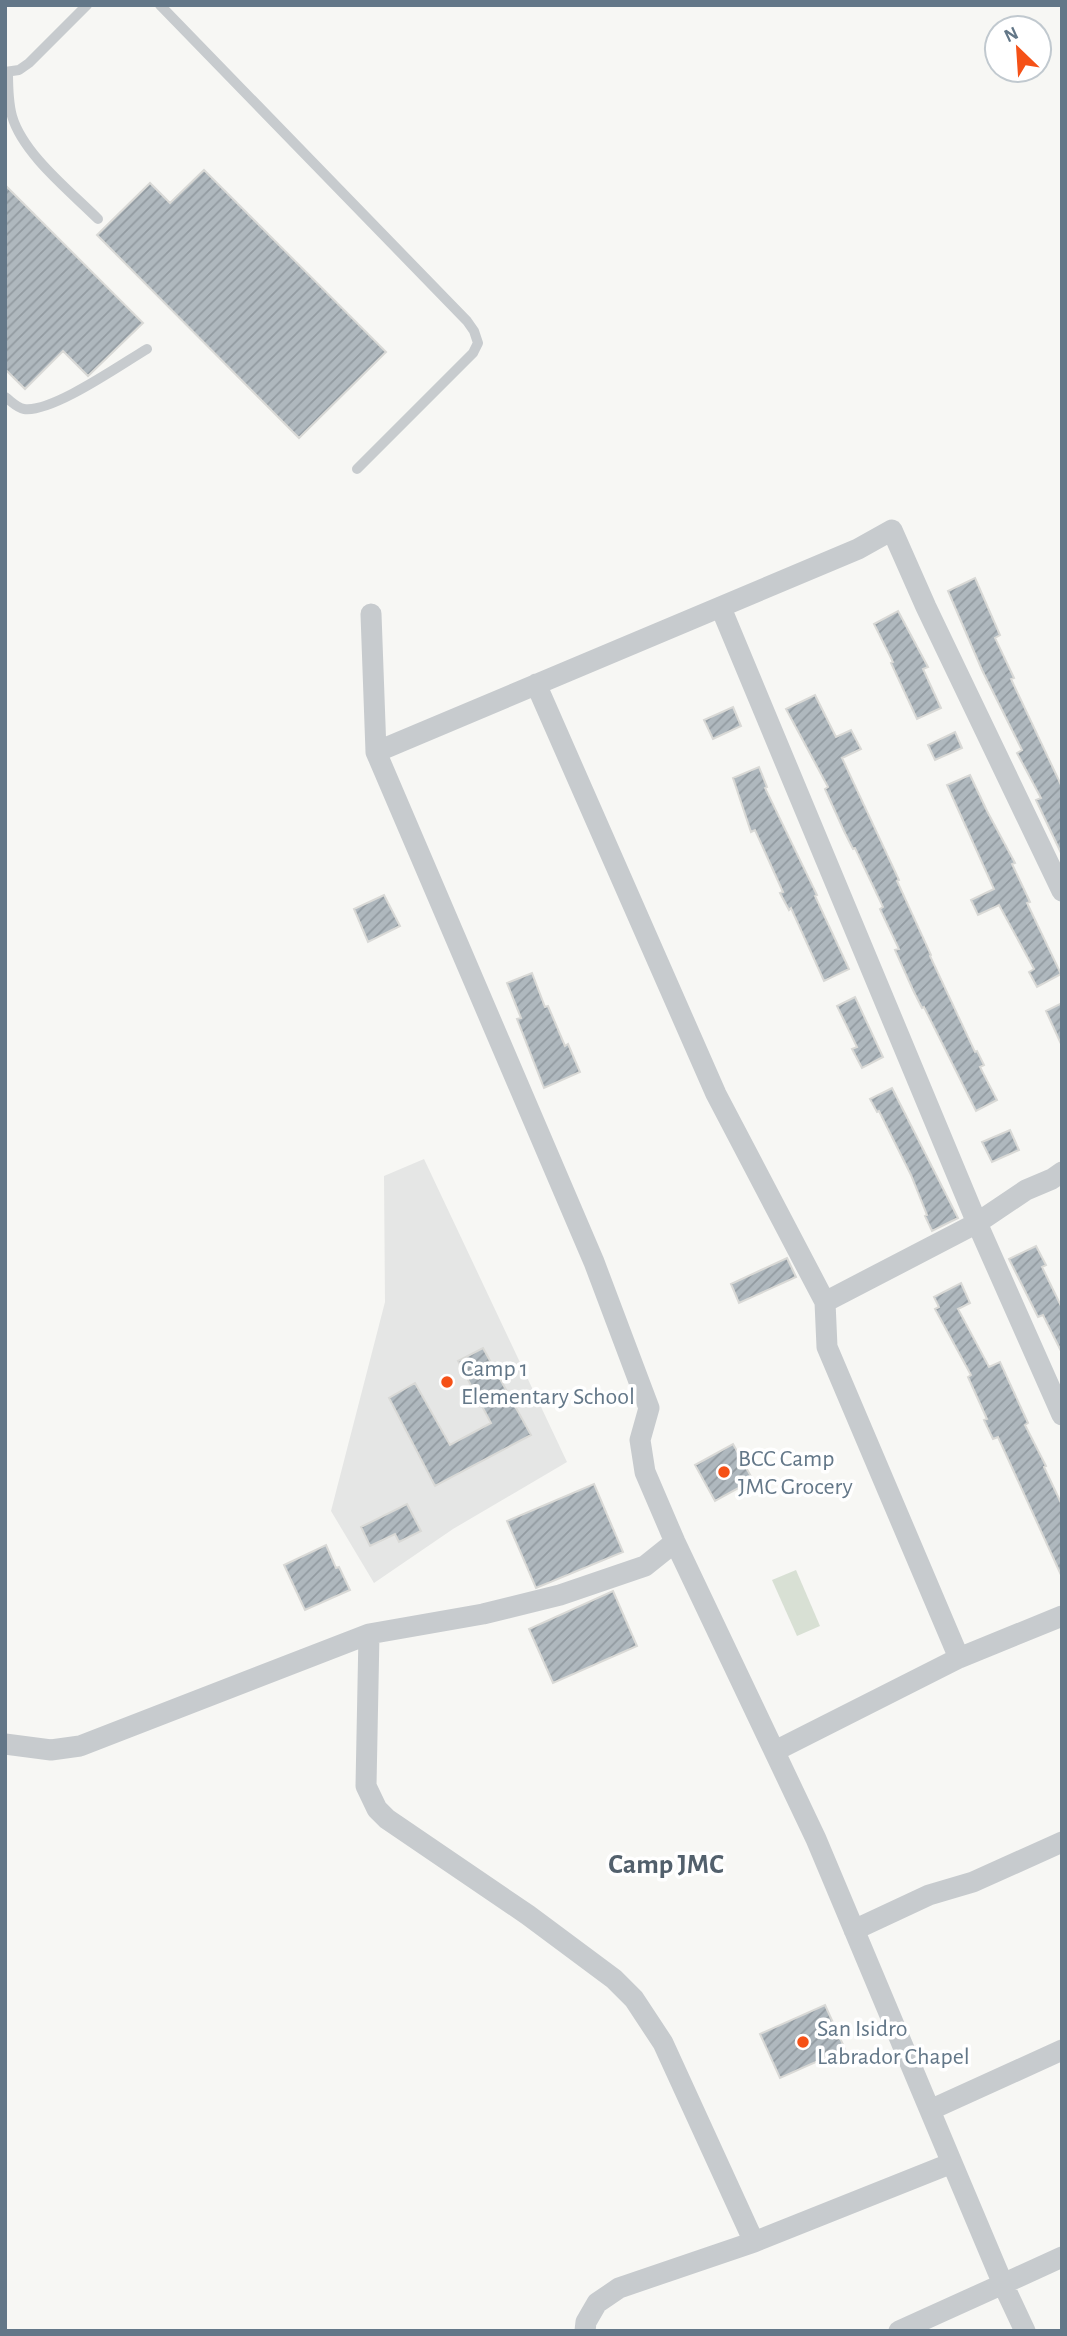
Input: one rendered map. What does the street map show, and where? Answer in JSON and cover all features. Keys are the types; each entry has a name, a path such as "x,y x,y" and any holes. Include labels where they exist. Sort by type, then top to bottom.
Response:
{"street":[{"path":"376,752 858,550 892,530 1062,891"},
{"path":"721,608 977,1223 1062,1415"},
{"path":"371,614 376,752 598,1274 649,1409 640,1440 645,1472 675,1542 816,1839 951,2163 1025,2331"},
{"path":"536,684 716,1094 825,1302 827,1347 959,1658"},
{"path":"825,1302 977,1223 1026,1190 1062,1172"},
{"path":"5,1744 51,1750 80,1746 369,1634 483,1614 560,1595 645,1566 675,1542"},
{"path":"775,1751 959,1658 1062,1616"},
{"path":"369,1634 366,1786 377,1810 539,1923 614,1979 634,1999 663,2043 754,2242"},
{"path":"854,1930 929,1895 973,1882 1062,1843"},
{"path":"930,2110 1062,2050"},
{"path":"585,2331 586,2322 597,2303 619,2288 754,2242 951,2163"},
{"path":"900,2331 1062,2257"}],"lane":[{"path":"88,5 29,63 19,70 7,72 9,121 33,153 98,219"},
{"path":"160,5 467,320 474,331 478,343 473,353 357,469"},
{"path":"5,397 20,409 37,409 54,404 147,349"}],"shaded area":[{"name":"Camp 1 Elementary School","path":"424,1159 567,1462 453,1529 374,1583 331,1511 385,1302 384,1176"},
{"path":"796,1570 820,1626 797,1636 772,1580"}],"building":[{"path":"204,170 386,352 299,438 97,235 150,183 170,203"},
{"path":"5,185 143,323 88,376 63,351 25,389 5,369"},
{"path":"975,578 1000,635 995,638 1014,678 1011,679 1062,787 1062,855 1036,800 1041,798 1017,753 1022,750 982,670 948,591"},
{"path":"898,611 928,667 923,669 941,708 917,719 874,624"},
{"path":"815,695 836,737 851,730 861,749 842,758 899,880 897,881 930,956 975,1052 977,1051 984,1065 980,1067 997,1100 976,1111 913,990 895,950 899,949 880,909 883,907 844,831 825,789 828,787 786,709"},
{"path":"733,707 741,726 713,739 704,720"},
{"path":"955,732 962,748 935,760 928,745"},
{"path":"759,767 767,787 765,788 817,895 815,896 849,969 824,981 791,908 789,910 780,893 783,892 755,830 751,832 733,778"},
{"path":"970,775 1015,863 1012,864 1030,902 1027,903 1061,974 1037,987 1029,972 1034,969 999,905 978,915 971,900 994,889 947,785"},
{"path":"384,895 400,926 368,942 354,909"},
{"path":"532,973 545,1007 548,1006 565,1046 568,1044 580,1072 544,1088 517,1019 521,1018 507,983"},
{"path":"855,997 883,1057 862,1068 852,1049 857,1047 837,1006"},
{"path":"1062,1003 1062,1046 1046,1011"},
{"path":"892,1088 958,1218 932,1231 911,1175 879,1111 877,1112 870,1099"},
{"path":"1010,1130 1019,1150 992,1162 982,1142"},
{"path":"1036,1246 1046,1265 1042,1267 1062,1308 1062,1353 1043,1315 1038,1317 1009,1259"},
{"path":"787,1258 796,1277 739,1303 731,1284"},
{"path":"961,1283 970,1303 958,1309 989,1367 1000,1362 1028,1423 1025,1425 1062,1505 1062,1577 998,1437 993,1439 984,1420 987,1419 968,1377 971,1375 935,1309 939,1307 934,1297"},
{"path":"483,1348 531,1435 435,1486 389,1398 415,1383 450,1445 491,1423 458,1361"},
{"name":"BCC Camp JMC Grocery","path":"733,1444 753,1480 715,1501 695,1465"},
{"path":"594,1484 623,1552 536,1588 507,1521"},
{"path":"407,1504 421,1531 399,1542 395,1534 370,1546 361,1527"},
{"path":"326,1545 350,1590 305,1610 284,1565"},
{"path":"613,1591 637,1646 553,1683 529,1629"},
{"name":"San Isidro Labrador Chapel","path":"825,2005 845,2049 780,2078 760,2034"}],"place":[{"name":"Camp 1 Elementary School","path":"447,1382"},
{"name":"BCC Camp JMC Grocery","path":"724,1472"},
{"name":"San Isidro Labrador Chapel","path":"803,2042"}],"district":[{"name":"Camp JMC","path":"666,1863"}]}
